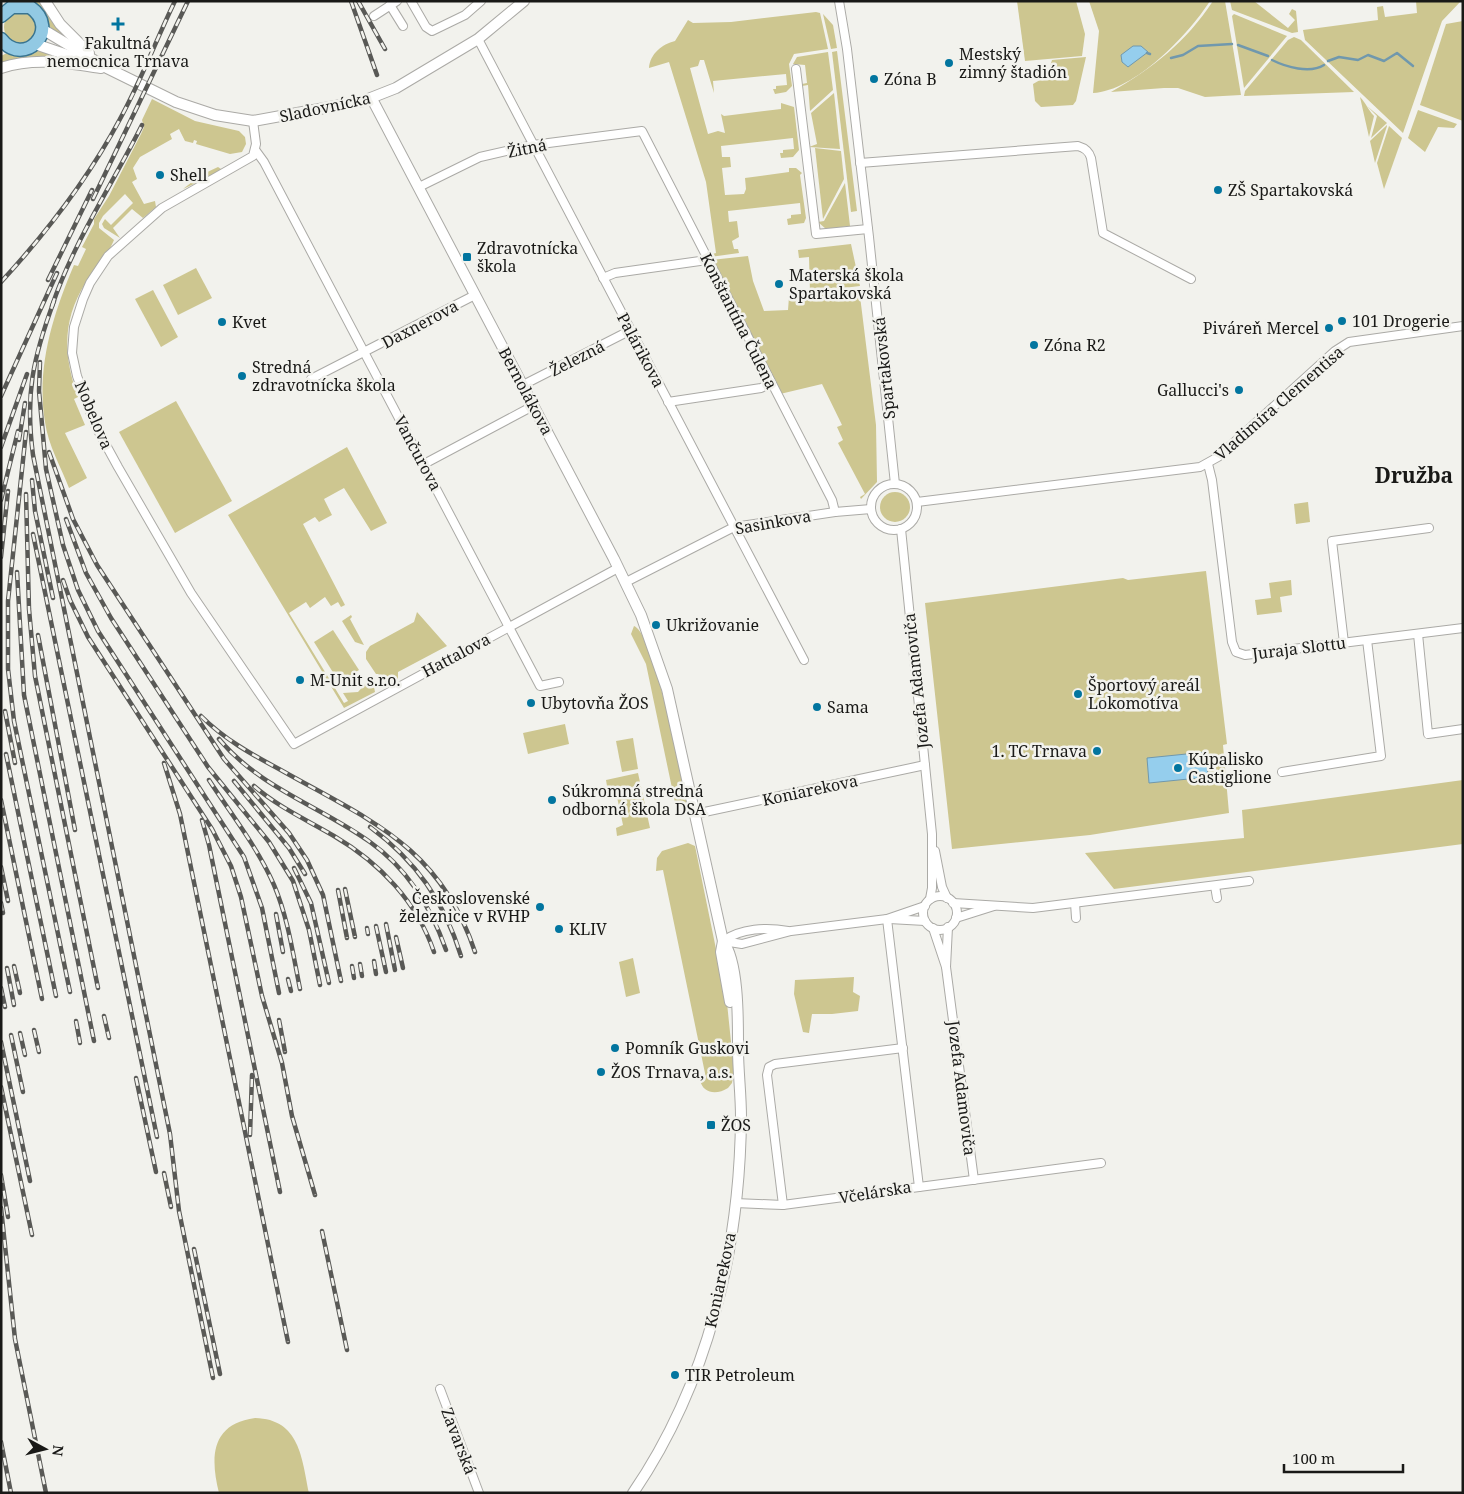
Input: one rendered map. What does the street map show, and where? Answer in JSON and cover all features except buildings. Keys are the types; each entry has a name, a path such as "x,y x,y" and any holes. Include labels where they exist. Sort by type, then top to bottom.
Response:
{"main road":[{"path":"1,16 12,4 29,4 40,16 42,29 35,44 23,50 4,46"}],"street":[{"path":"45,1 64,30 107,68"},
{"path":"411,1 426,27 432,31 465,15 481,1"},
{"name":"Sladovnícka","path":"42,29 107,68 196,110 253,121 372,99 423,73 478,39 524,1"},
{"name":"Spartakovská","path":"839,1 847,48 868,229 895,484"},
{"path":"374,16 393,3 403,26"},
{"name":"Palárikova","path":"478,39 804,660"},
{"name":"Sladovnícka","path":"35,44 107,68"},
{"path":"1,68 14,64 47,61 107,68"},
{"path":"796,69 816,234 868,229"},
{"name":"Bernolákova","path":"372,99 626,582 650,637 667,689"},
{"path":"253,121 256,151"},
{"name":"Žitná","path":"419,187 480,157 533,145 642,131"},
{"name":"Konštantína Čulena","path":"642,131 832,500 835,512"},
{"path":"860,163 1078,146 1090,154 1104,233 1192,279"},
{"name":"Vančurova","path":"256,151 264,162 366,352 540,686 559,682"},
{"name":"Nobelova","path":"256,151 249,160 162,208 108,256 90,283 81,305 73,335 72,353 77,376 95,425 114,459 191,593 294,744"},
{"path":"603,278 615,273 707,260"},
{"name":"Daxnerova","path":"311,379 475,295"},
{"name":"Vladimíra Clementisa","path":"917,502 1163,472 1208,464 1334,351 1349,342 1463,326"},
{"name":"Železná","path":"523,385 631,330"},
{"path":"668,402 761,388 771,383"},
{"path":"424,464 534,406"},
{"name":"Juraja Slottu","path":"1208,464 1212,480 1232,642 1236,652 1245,654 1463,628"},
{"path":"887,485 903,485 911,491 917,502 913,521 901,530 888,529 880,525 874,518 871,509 876,493 887,485"},
{"name":"Sasinkova","path":"626,582 734,526 871,509"},
{"path":"1344,643 1332,541 1428,528"},
{"name":"Jozefa Adamoviča","path":"901,530 932,834 942,887 950,900"},
{"name":"Hattalova","path":"294,744 618,568"},
{"path":"1418,634 1428,734 1463,729"},
{"path":"1282,772 1381,756 1367,640"},
{"name":"Koniarekova","path":"633,1493 678,1415 699,1362 722,1288 735,1203 741,1115 738,1025 731,962 719,924 667,689"},
{"name":"Koniarekova","path":"695,814 925,765"},
{"name":"Jozefa Adamoviča","path":"930,899 932,888 932,834"},
{"path":"887,919 924,906 930,899 938,896 950,900 994,906 1032,908 1249,881"},
{"path":"1215,886 1217,898"},
{"path":"1173,891 1174,900"},
{"path":"950,900 956,918"},
{"path":"1074,903 1076,918"},
{"path":"924,906 923,912 926,921 933,928 942,929 948,927 956,918 994,906"},
{"path":"723,941 742,944 791,931 887,919 926,921"},
{"name":"Včelárska","path":"735,1203 783,1206 919,1187 887,919"},
{"path":"719,924 735,933"},
{"name":"Jozefa Adamoviča","path":"948,927 946,967 974,1180"},
{"name":"Jozefa Adamoviča","path":"933,928 946,967"},
{"path":"723,941 735,933 776,929 791,931"},
{"name":"Koniarekova","path":"723,941 721,952 738,1049"},
{"path":"731,962 742,944"},
{"path":"783,1206 767,1075 769,1067 775,1064 903,1048"},
{"path":"919,1187 1101,1163"},
{"name":"Zavarská","path":"440,1389 479,1493"}],"shaded area":[{"path":"32,1 42,1 70,39 68,41 51,32"},
{"path":"1017,1 1076,1 1085,34 1082,56 1025,61"},
{"path":"1089,1 1210,1 1174,45 1143,72 1126,83 1109,90 1093,93 1099,31"},
{"path":"1213,1 1225,1 1241,95 1205,97 1178,88 1111,92 1168,53 1192,29"},
{"path":"1230,1 1254,1 1288,28 1295,20 1289,14 1292,9 1296,11 1298,32 1292,33 1232,10"},
{"path":"1416,1 1461,1 1442,21 1403,133 1305,40 1303,30 1378,20 1377,7 1383,6 1385,17 1417,13"},
{"path":"20,11 26,12 31,16 35,21 35,33 31,38 26,42 20,43 14,42 9,38 5,33 4,27 5,21 9,16 14,12"},
{"path":"820,13 828,49 794,54 789,64 792,86 786,92 775,94 773,89 776,89 776,86 787,85 786,74 713,81 714,93 704,60 700,60 698,66 690,68 708,134 718,131 725,133 721,114 724,116 781,109 781,103 794,107 799,150 793,157 781,158 780,153 783,153 783,150 794,149 793,138 721,146 722,157 730,157 731,167 722,168 725,195 744,194 746,189 745,178 789,172 789,168 796,168 802,173 800,175 806,218 804,223 788,225 787,219 791,218 791,215 801,214 800,203 728,211 729,222 737,221 739,237 732,241 734,249 738,249 739,253 710,257 709,255 716,253 706,182 669,62 649,68 652,58 661,47 675,41 688,20 693,23 731,22"},
{"path":"823,14 833,25 837,48 831,49"},
{"path":"1234,14 1287,36 1244,88 1232,16"},
{"path":"1463,21 1463,121 1420,105 1446,24"},
{"path":"1294,37 1301,40 1354,92 1244,96 1245,91 1288,40"},
{"path":"36,49 60,55 59,58 1,65 1,56 7,53"},
{"path":"837,51 857,211 851,212 832,52"},
{"path":"828,52 833,90 810,111 808,85 802,86 802,84 807,83 805,65 793,64 797,57"},
{"path":"1086,57 1076,101 1073,105 1041,107 1035,101 1033,84 1047,76 1052,60"},
{"path":"834,93 840,149 809,147 817,144 811,113"},
{"path":"1360,97 1374,116 1369,137"},
{"path":"152,99 195,121 239,131 245,137 246,144 242,152 230,154 196,144 197,141 194,140 193,143 185,141 179,129 170,134 172,139 140,157 133,168 137,179 132,182 144,204 155,201 156,207 143,218 132,209 113,228 120,238 104,228 102,224 105,219 111,225 133,203 125,194 103,216 99,223 99,228 114,240 78,296 69,324 67,338 70,367 78,397 74,399 85,425 65,433 87,478 69,488 52,447 45,422 43,382 48,342 59,303 74,265 78,266 86,249 82,247 94,224 94,219 109,196 141,134 144,127 142,120"},
{"path":"1367,106 1387,123 1371,138 1377,116"},
{"path":"1418,110 1457,124 1454,128 1438,127 1425,152 1408,138"},
{"path":"1387,126 1375,163 1370,141"},
{"path":"1389,126 1402,138 1384,189 1377,163"},
{"path":"815,148 841,151 844,179 823,219"},
{"path":"218,167 221,169 220,172 183,189 201,175"},
{"path":"845,183 850,226 826,229 818,222 824,221"},
{"path":"851,244 860,286 810,292 809,257 799,258 798,250"},
{"path":"748,256 753,281 764,311 788,310 789,297 796,295 859,288 876,425 877,482 861,499 860,497 865,494 838,443 843,440 837,427 842,425 822,384 780,394 711,260"},
{"path":"196,268 212,298 178,315 163,285"},
{"path":"153,290 178,337 161,347 135,299"},
{"path":"176,401 232,501 175,533 119,432"},
{"path":"347,447 387,523 371,531 344,488 324,499 332,515 319,522 315,517 303,524 345,605 341,607 338,602 331,606 325,597 310,608 306,602 289,613 344,703 348,701 343,693 358,692 366,683 368,685 374,681 377,685 374,687 375,692 344,708 228,515"},
{"path":"895,492 906,496 910,507 906,518 895,522 884,518 880,507 884,496"},
{"path":"1308,502 1310,522 1296,524 1294,504"},
{"name":"Športový areál Lokomotíva","path":"1206,571 1227,744 1223,745 1229,813 1090,835 952,849 925,603 1123,578 1128,580"},
{"path":"1291,580 1292,595 1280,597 1282,612 1257,615 1255,600 1271,598 1269,583"},
{"path":"417,612 447,646 398,672 398,679 395,681 394,675 389,678 392,682 387,684 376,674 366,659 366,652 370,646 414,622"},
{"path":"351,615 350,619 364,645 355,642 342,621"},
{"path":"634,626 642,635 650,653 673,738 687,804 677,812 646,664 631,634"},
{"path":"333,630 359,670 339,682 314,642"},
{"path":"565,724 569,744 528,754 523,733"},
{"path":"633,738 638,769 622,772 616,741"},
{"path":"638,773 650,828 617,836 616,828 623,825 617,797 609,798 606,780"},
{"path":"1463,780 1463,844 1114,889 1085,853 1244,838 1242,810"},
{"path":"688,843 695,846 727,1003 734,1071 732,1083 728,1088 719,1092 707,1091 700,1080 706,1078 663,870 656,871 657,858 662,851"},
{"path":"633,958 640,993 626,997 619,962"},
{"path":"854,977 853,992 860,996 858,1011 812,1014 809,1033 803,1032 794,994 795,980"},
{"path":"255,1418 270,1420 281,1425 290,1433 301,1455 309,1493 219,1493 215,1467 217,1444 230,1427 240,1421"}],"water":[{"path":"1133,46 1141,46 1148,52 1128,67 1122,62 1121,55"},
{"name":"Kúpalisko Castiglione","path":"1206,752 1208,777 1149,783 1147,758"}],"waterway":[{"path":"1171,58 1183,55 1198,46 1232,44"},
{"path":"1238,45 1268,56"},
{"path":"1328,61 1339,57 1358,60 1368,55 1384,61 1397,53 1413,66"},
{"path":"1272,60 1291,67 1305,69 1318,68 1324,65"}],"railway":[{"path":"1,282 66,204 108,141 128,105 175,1"},
{"path":"93,199 188,1"},
{"path":"351,1 377,75"},
{"path":"358,1 385,49"},
{"path":"52,306 82,236 142,125"},
{"path":"48,280 92,190"},
{"path":"1,396 57,273"},
{"path":"54,301 41,341 33,376 30,413 33,455 170,1134 179,1211 213,1378"},
{"path":"40,362 39,391 46,469 63,545 78,590 98,631 244,857 262,908 279,993"},
{"path":"1,447 27,374"},
{"path":"19,440 25,403"},
{"path":"1,500 18,431"},
{"path":"26,432 8,601 8,669 14,721 70,992"},
{"path":"49,452 73,519 97,565 224,759 289,833 307,860 323,895 341,981"},
{"path":"32,480 35,511 53,598"},
{"path":"1,557 8,491"},
{"path":"26,494 29,609 35,676 98,988"},
{"path":"66,519 86,573 111,618 208,767 269,842 293,881 309,930 320,985"},
{"path":"33,534 157,1137"},
{"path":"17,572 24,695 94,1041"},
{"path":"63,580 70,600 88,637 212,829 231,866 241,897 262,996 282,1063 292,1116 315,1195"},
{"path":"38,635 75,830"},
{"path":"5,711 15,763"},
{"path":"201,716 238,746 343,804 398,840 421,861 442,886 460,916 475,952"},
{"path":"219,739 253,771 272,784 351,829 396,864 417,890 433,919 446,950"},
{"path":"6,754 56,996"},
{"path":"164,763 180,814 288,1342"},
{"path":"209,780 268,871 287,923 300,989"},
{"path":"234,781 289,848 305,874"},
{"path":"254,786 283,807 334,836 367,858 395,885 407,900 427,934 434,952"},
{"path":"1,800 42,999"},
{"path":"202,820 209,845 280,1192"},
{"path":"370,827 415,868 446,917 461,956"},
{"path":"1,867 8,901"},
{"path":"294,868 311,903 329,983"},
{"path":"345,889 355,937"},
{"path":"338,890 347,938"},
{"path":"1,903 3,913"},
{"path":"276,914 283,952"},
{"path":"386,924 395,970"},
{"path":"376,926 386,972"},
{"path":"367,928 368,934"},
{"path":"396,937 403,968"},
{"path":"374,961 376,974"},
{"path":"360,964 362,976"},
{"path":"14,966 20,993"},
{"path":"352,966 354,978"},
{"path":"7,968 14,1005"},
{"path":"288,979 291,991"},
{"path":"1,988 5,1007"},
{"path":"104,1016 109,1038"},
{"path":"279,1020 285,1052"},
{"path":"76,1021 80,1043"},
{"path":"34,1030 39,1052"},
{"path":"20,1033 25,1055"},
{"path":"11,1035 23,1092"},
{"path":"1,1042 30,1181"},
{"path":"250,1135 252,1075"},
{"path":"136,1078 156,1172"},
{"path":"1,1087 32,1235"},
{"path":"164,1173 171,1207"},
{"path":"1,1175 8,1217"},
{"path":"1,1208 15,1339 46,1493"},
{"path":"322,1231 347,1350"},
{"path":"194,1249 220,1374"},
{"path":"1,1442 11,1493"}],"place":[{"name":"Fakultná nemocnica Trnava","path":"118,24"},
{"name":"Mestský zimný štadión","path":"949,63"},
{"name":"Zóna B","path":"874,79"},
{"name":"Shell","path":"160,175"},
{"name":"ZŠ Spartakovská","path":"1218,190"},
{"name":"Zdravotnícka škola","path":"467,257"},
{"name":"Materská škola Spartakovská","path":"779,284"},
{"name":"101 Drogerie","path":"1342,321"},
{"name":"Kvet","path":"222,322"},
{"name":"Piváreň Mercel","path":"1329,328"},
{"name":"Zóna R2","path":"1034,345"},
{"name":"Stredná zdravotnícka škola","path":"242,376"},
{"name":"Gallucci's","path":"1239,390"},
{"name":"Ukrižovanie","path":"656,625"},
{"name":"M-Unit s.r.o.","path":"300,680"},
{"name":"Športový areál Lokomotíva","path":"1078,694"},
{"name":"Ubytovňa ŽOS","path":"531,703"},
{"name":"Sama","path":"817,707"},
{"name":"1. TC Trnava","path":"1097,751"},
{"name":"Kúpalisko Castiglione","path":"1178,768"},
{"name":"Súkromná stredná odborná škola DSA","path":"552,800"},
{"name":"Československé železnice v RVHP","path":"540,907"},
{"name":"KLIV","path":"559,929"},
{"name":"Pomník Guskovi","path":"615,1048"},
{"name":"ŽOS Trnava, a.s.","path":"601,1072"},
{"name":"ŽOS","path":"711,1125"},
{"name":"TIR Petroleum","path":"675,1375"}],"district":[{"name":"Družba","path":"1414,476"}]}
